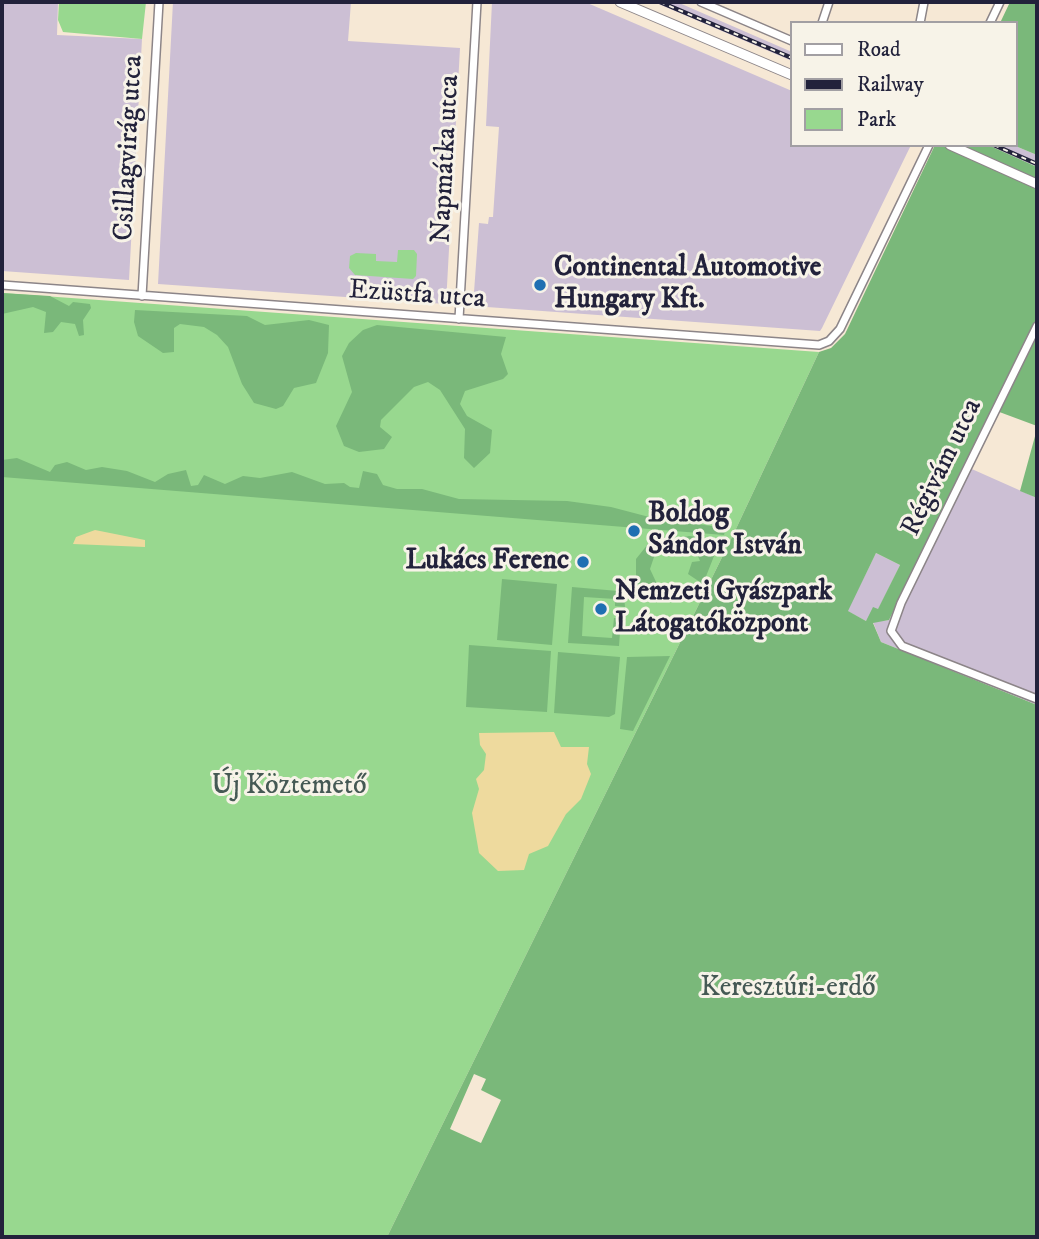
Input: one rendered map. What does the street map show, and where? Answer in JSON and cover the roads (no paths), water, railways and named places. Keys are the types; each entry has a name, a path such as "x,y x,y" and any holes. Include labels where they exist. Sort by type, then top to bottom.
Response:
{"street":[{"name":"Csillagvirág utca","path":"142,296 159,2"},
{"name":"Napmátka utca","path":"459,319 477,2"},
{"path":"620,2 790,74"},
{"path":"701,2 719,5 790,40"},
{"path":"823,21 829,2"},
{"path":"920,21 924,2"},
{"path":"991,21 1000,2"},
{"name":"Ezüstfa utca","path":"2,285 812,345 829,341 840,329 928,147"},
{"path":"954,147 1037,184"},
{"name":"Régivám utca","path":"1037,326 924,555 893,621 891,631 902,646 1037,699"}],"railway":[{"path":"660,2 790,57"},
{"path":"999,147 1037,164"}],"place":[{"name":"Continental Automotive Hungary Kft.","path":"540,285"},
{"name":"Boldog Sándor István","path":"634,531"},
{"name":"Lukács Ferenc","path":"583,562"},
{"name":"Nemzeti Gyászpark Látogatóközpont","path":"601,609"}],"park label":[{"name":"Új Köztemető","path":"289,787"},
{"name":"Keresztúri-erdő","path":"788,989"}]}
